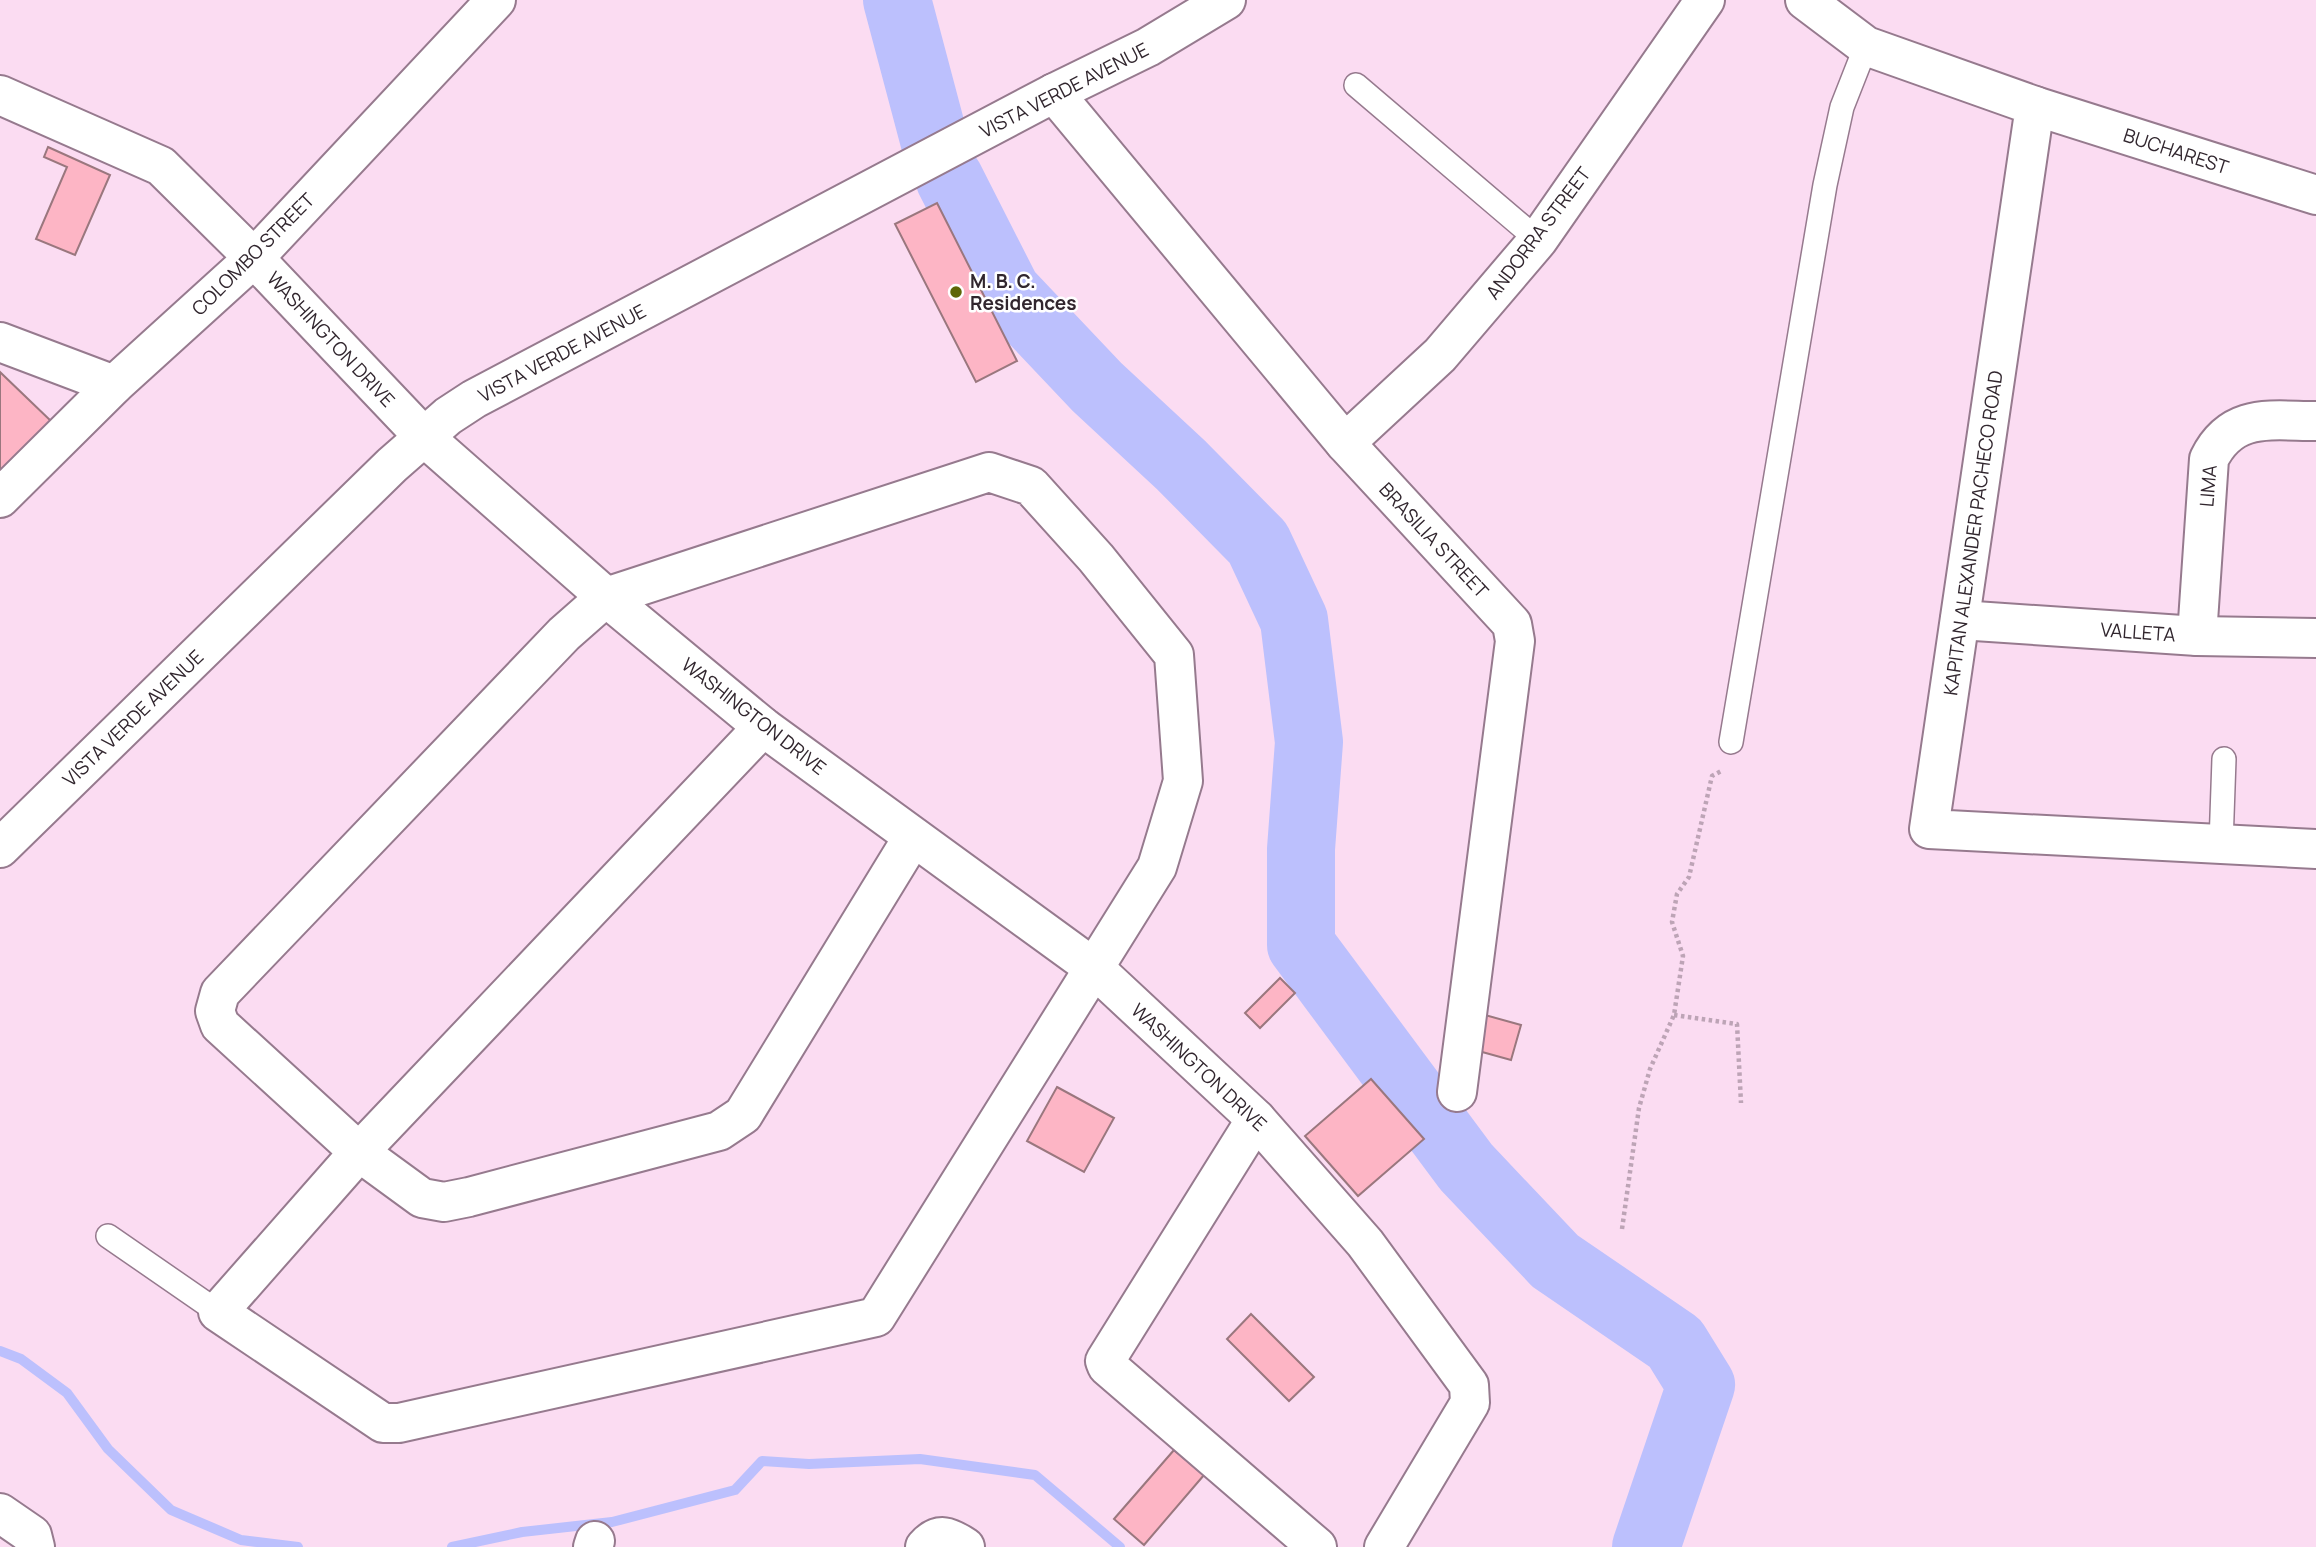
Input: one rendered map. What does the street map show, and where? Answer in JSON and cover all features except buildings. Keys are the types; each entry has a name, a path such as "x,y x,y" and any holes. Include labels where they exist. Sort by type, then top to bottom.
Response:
{"street":[{"name":"COLOMBO STREET","path":"0,498 114,385 254,258 496,0"},
{"name":"VISTA VERDE AVENUE","path":"0,848 328,526 424,437 474,399 1054,93 1148,47 1226,0"},
{"name":"ANDORRA STREET","path":"1345,443 1440,355 1538,240 1704,0"},
{"path":"1805,0 1866,46 2035,106"},
{"name":"BRASILIA STREET","path":"1054,93 1345,443 1512,624 1514,632 1457,1092"},
{"name":"WASHINGTON DRIVE","path":"0,95 160,166 254,258 424,437 606,597 763,727 1094,968 1256,1119 1365,1243 1469,1385 1470,1403 1384,1547"},
{"name":"BUCHAREST","path":"2035,106 2316,195"},
{"name":"KAPITAN ALEXANDER PACHECO ROAD","path":"2035,106 1929,829 2316,849"},
{"path":"0,342 114,385"},
{"name":"LIMA","path":"2197,636 2209,459 2216,445 2227,433 2244,424 2316,421"},
{"path":"763,727 359,1152 218,1312 383,1423 399,1423 876,1317 1157,867 1183,781 1174,655 1096,558 1031,486 989,472 606,597 564,634 220,993 215,1011 220,1025 359,1152 422,1198 444,1202 719,1131 743,1115 913,836"},
{"name":"VALLETA","path":"1960,620 2197,636 2316,638"},
{"path":"1256,1119 1105,1361 1107,1366 1317,1547"},
{"path":"0,1513 34,1541"},
{"path":"925,1547 937,1537 948,1536 965,1547"}],"lane":[{"path":"1731,742 1825,185 1842,107 1866,46"},
{"path":"1356,86 1538,240"},
{"path":"2221,844 2224,759"},
{"path":"108,1236 218,1312"}],"path":[{"path":"1622,1229 1639,1108 1650,1069 1674,1015 1683,956 1672,922 1677,894 1689,877 1712,776 1726,769 1731,742"},
{"path":"1674,1015 1737,1024 1741,1102"}],"waterway":[{"path":"897,0 936,147"},
{"path":"949,178 1007,292 1097,387 1181,465 1258,543 1294,620 1309,742 1301,849 1301,945 1466,1167 1555,1261 1675,1343 1701,1385 1646,1547"},
{"path":"0,1351 21,1359 67,1393 108,1449 171,1510 241,1540 298,1547"},
{"path":"452,1547 522,1532 612,1522 735,1490 762,1461 809,1464 920,1459 1035,1475 1120,1547"}],"place":[{"name":"M. B. C. Residences","path":"956,292"}]}
